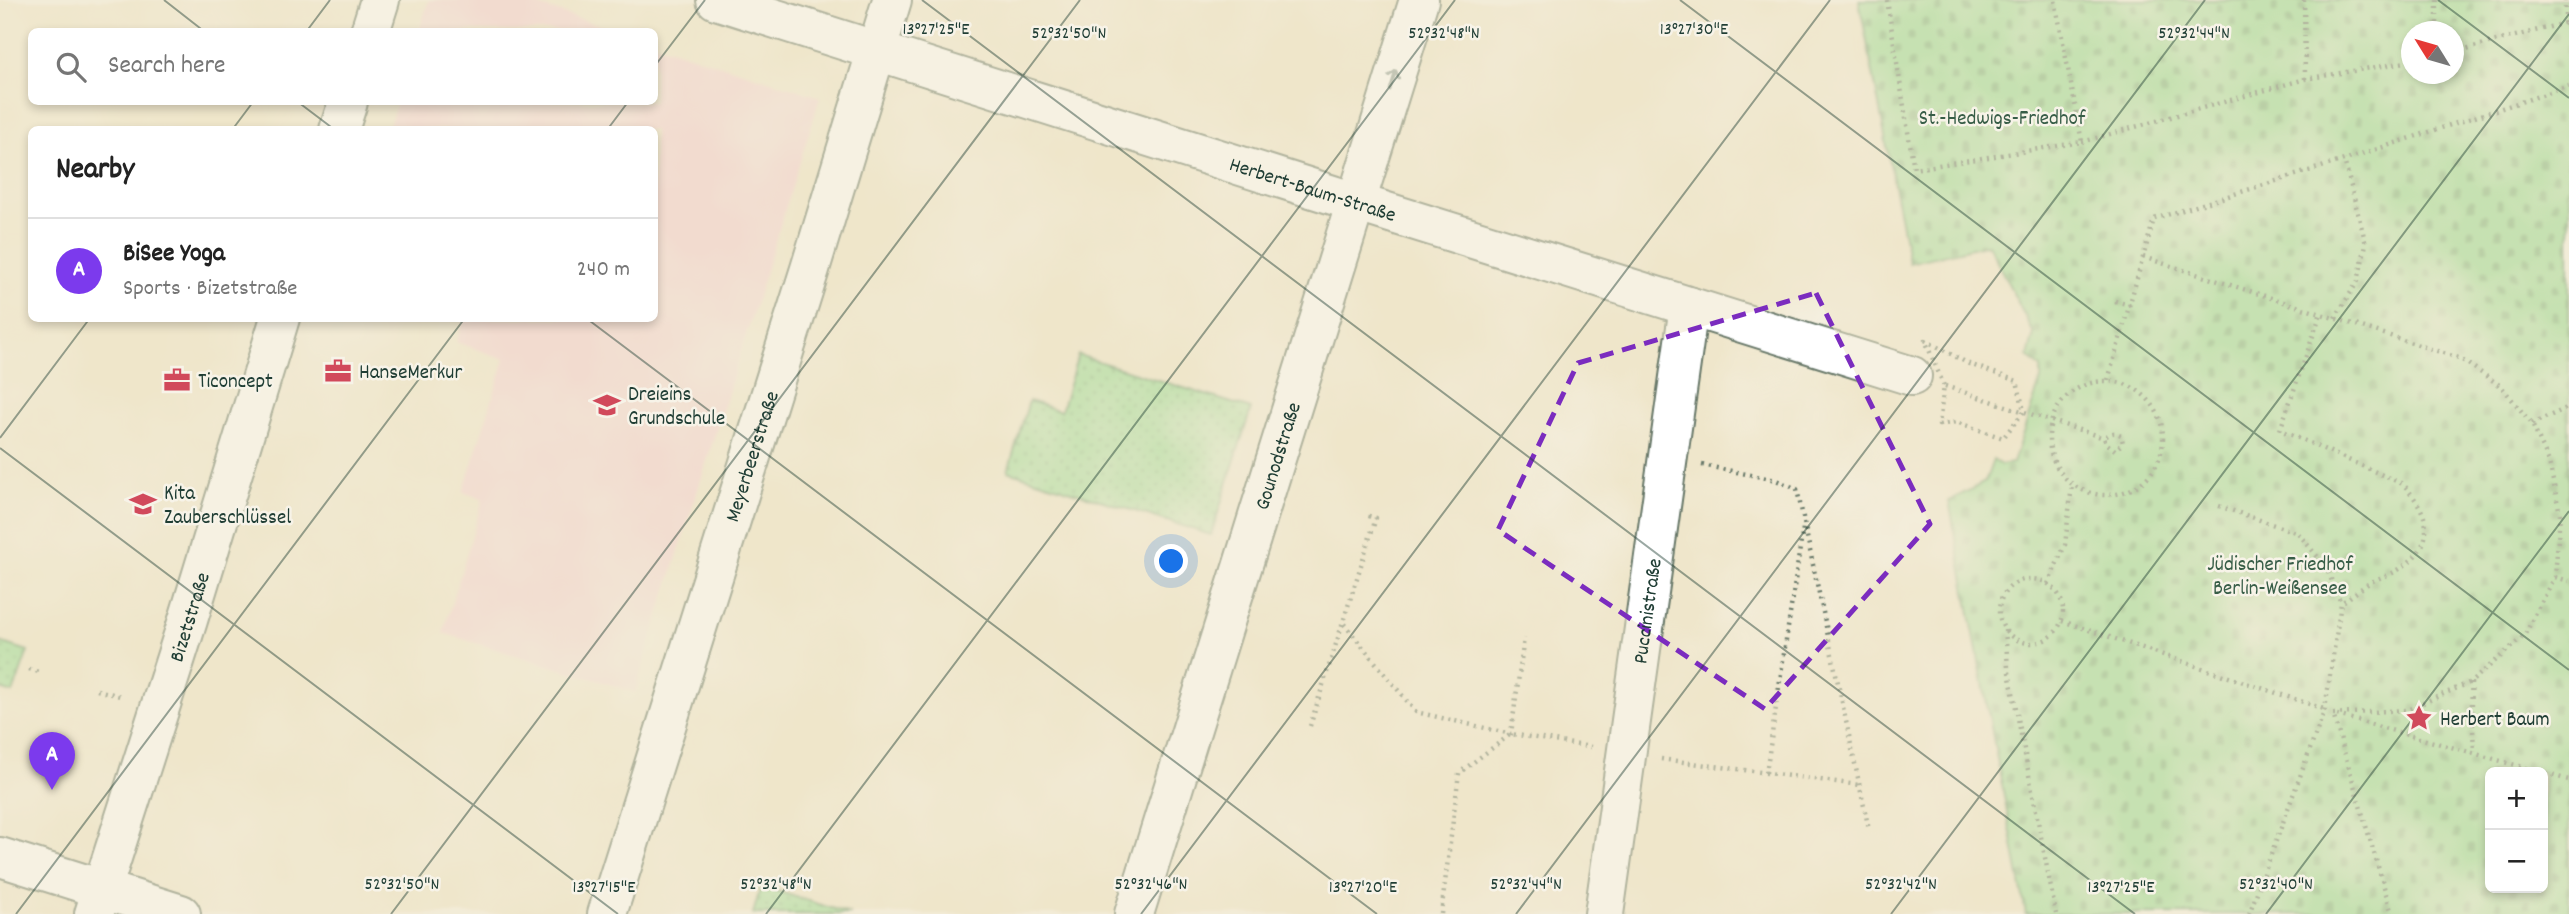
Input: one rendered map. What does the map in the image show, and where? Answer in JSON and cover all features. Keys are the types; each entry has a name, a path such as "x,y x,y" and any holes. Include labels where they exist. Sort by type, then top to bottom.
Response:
{"street":[{"path":"371,28 380,0"},
{"name":"Herbert-Baum-Straße","path":"716,0 1928,381"},
{"name":"Meyerbeerstraße","path":"607,914 891,0"},
{"name":"Gounodstraße","path":"1134,914 1419,0"},
{"path":"340,126 347,105"},
{"name":"Puccinistraße","path":"1604,914 1644,756 1689,306"},
{"name":"Bizetstraße","path":"97,901 188,620 279,322"},
{"path":"0,857 97,901 181,914"}],"path":[{"path":"1887,0 1913,169 2082,142 2305,79 2401,63"},
{"path":"2055,0 2082,142"},
{"path":"2304,0 2305,79"},
{"path":"2437,0 2437,21"},
{"path":"2464,49 2567,22 2566,0"},
{"path":"2108,380 2154,219 2569,86"},
{"path":"2336,318 2358,281 2366,244 2344,160"},
{"path":"2143,257 2459,358 2501,386 2532,424 2549,462 2560,514 2555,577 2524,636 2471,682 2407,710 2333,713"},
{"path":"2115,301 2130,305"},
{"path":"2321,313 2280,430 2403,484 2418,500 2425,515 2426,528 2416,555 2397,570 2341,603"},
{"path":"1925,340 1969,364 2017,381 2024,411"},
{"path":"2108,380 2128,384 2153,404 2162,424 2164,437 2156,467 2140,485 2120,494 2094,495 2072,485 2057,470 2051,458 2048,439 2050,419 2059,403 2083,384 2108,380"},
{"path":"1928,381 2104,438 2116,433 2121,435 2123,443 2115,450 2104,438"},
{"path":"2532,424 2569,407"},
{"path":"1939,425 1956,422 2003,438 2024,411"},
{"path":"1699,465 1776,480 1797,489 1869,830"},
{"path":"2048,584 2065,545 2072,485"},
{"path":"2219,506 2298,533 2326,567 2341,603 2325,709 2249,914"},
{"path":"1310,726 1376,518 1365,515"},
{"path":"1766,773 1804,522"},
{"path":"2555,577 2569,581"},
{"path":"2005,631 2014,639 2026,643 2039,643 2050,637 2062,621 2062,603 2057,592 2036,579 2023,580 2012,585 2003,594 1999,607 2005,631 2008,667 2056,914"},
{"path":"2062,621 2333,713 2569,780"},
{"path":"1344,624 1416,712 1511,734 1644,756 1859,785"},
{"path":"1441,914 1459,773 1511,734 1524,638"},
{"path":"29,669 42,673"},
{"path":"2471,682 2474,752"},
{"path":"97,690 124,697"},
{"path":"2333,713 2392,914"}],"highlighted area":[{"path":"1816,293 1930,524 1765,709 1498,530 1578,363"}],"shaded area":[{"path":"429,0 520,0 609,28 420,28"},
{"name":"Dreieins Grundschule","path":"658,45 820,97 635,692 443,633 483,499 463,492 505,359 456,342 463,322 658,322 658,126 389,126 396,105 658,105"}],"green space":[{"name":"Jüdischer Friedhof Berlin-Weißensee","path":"1859,0 2569,0 2569,914 2026,914 1949,501 1985,482 1993,460 2001,465 2013,463 2041,379 2041,368 2028,356 2034,334 1988,244 1909,263"},
{"path":"1078,355 1251,409 1211,535 1008,471 1029,401 1061,411"},
{"path":"0,642 28,651 13,693 0,689"},
{"path":"761,886 850,914 753,914"}],"place":[{"name":"HanseMerkur","path":"338,371"},
{"name":"Ticoncept","path":"177,380"},
{"name":"Dreieins Grundschule","path":"607,405"},
{"name":"Kita Zauberschlüssel","path":"143,504"},
{"name":"Herbert Baum","path":"2419,718"},
{"name":"BiSee Yoga","path":"52,790"}],"park label":[{"name":"St.-Hedwigs-Friedhof","path":"2002,117"}]}
